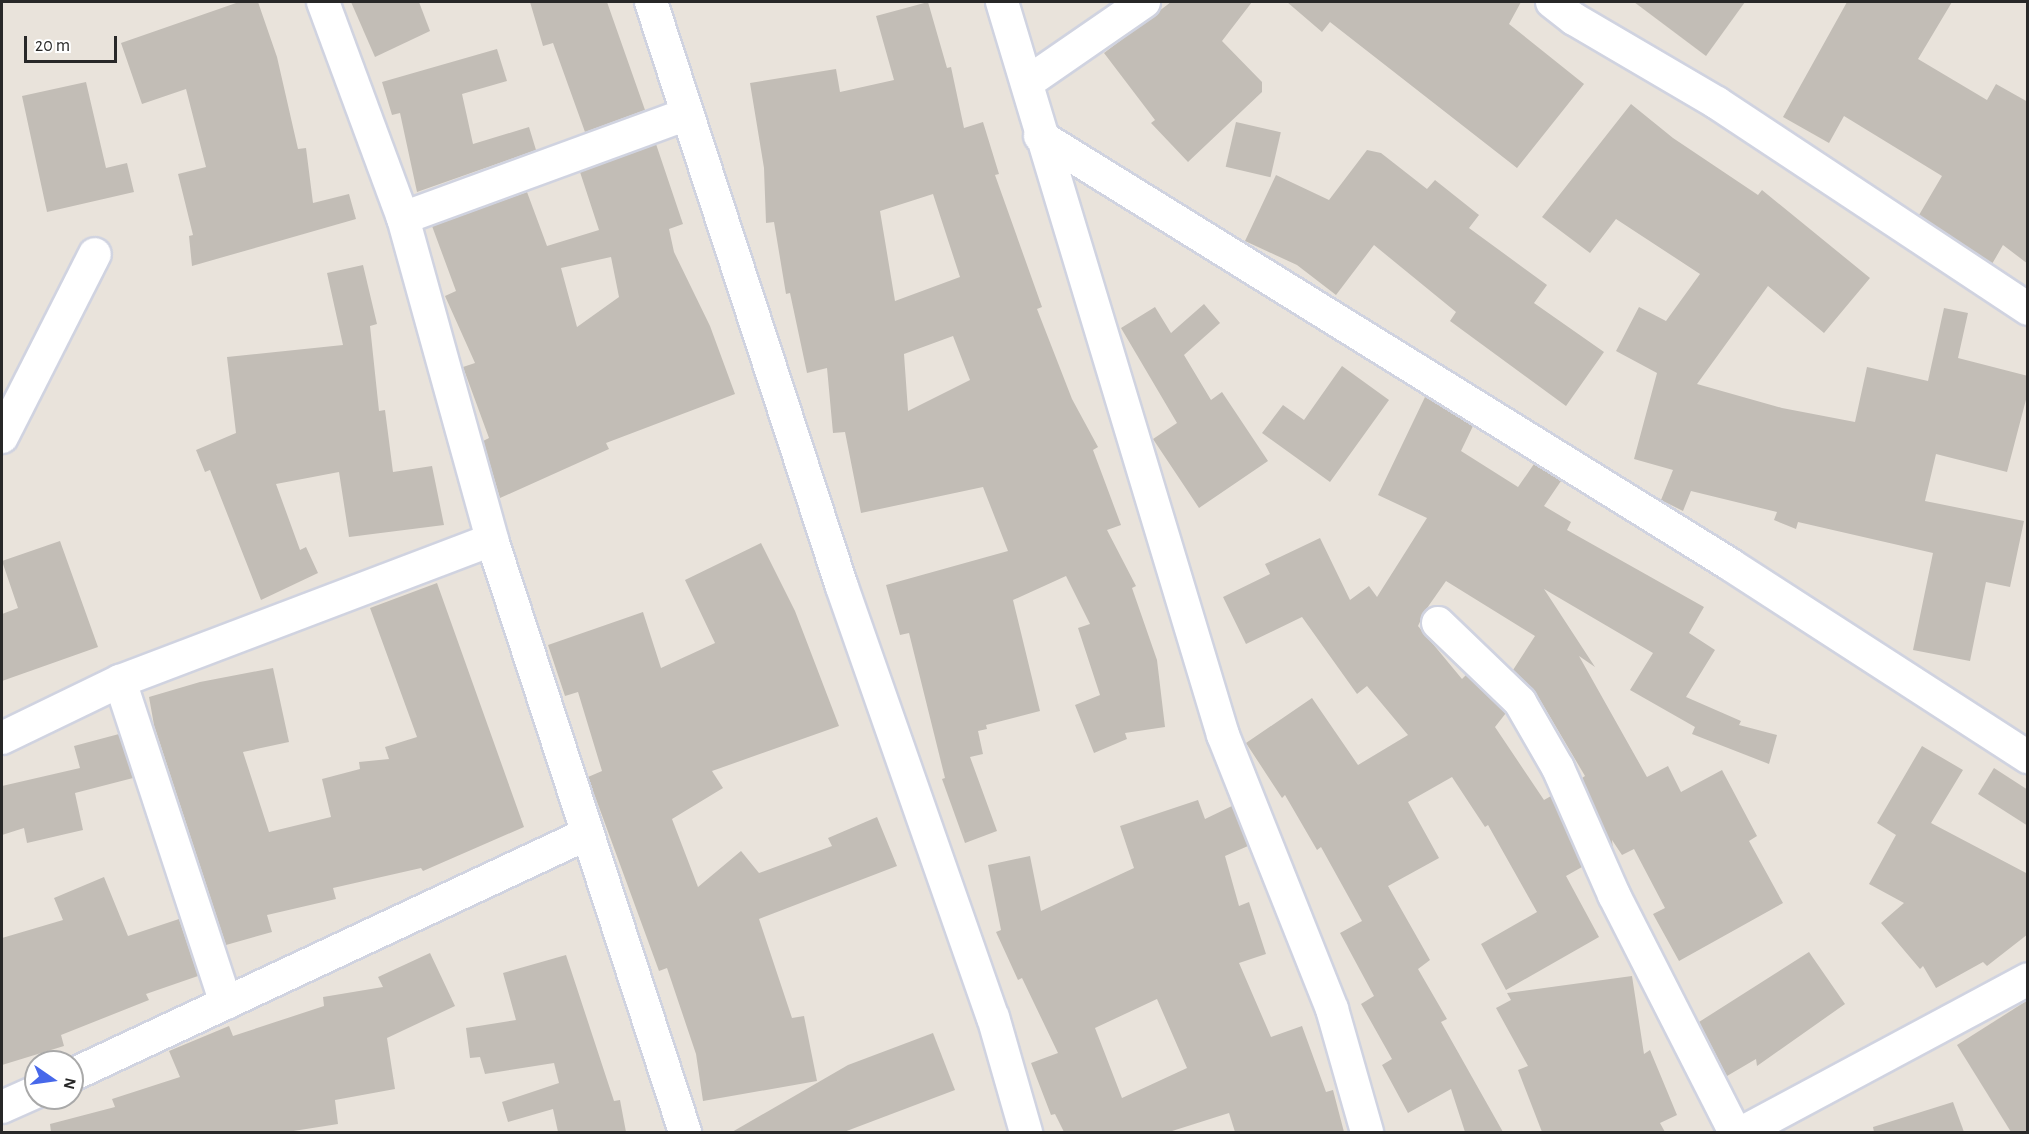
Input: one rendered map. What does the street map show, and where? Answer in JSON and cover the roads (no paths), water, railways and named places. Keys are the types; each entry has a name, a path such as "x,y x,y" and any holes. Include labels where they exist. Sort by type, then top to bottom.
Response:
{"street":[{"path":"323,2 403,218 492,540 685,1132"},
{"path":"651,2 842,587 993,1017 1026,1132"},
{"path":"1002,2 1028,82 1040,136 1223,735 1332,1009 1367,1132"},
{"path":"1028,82 1144,2"},
{"path":"1552,2 1574,20 1717,103 2028,309"},
{"path":"403,218 687,114"},
{"path":"1040,136 1731,565 2028,757"},
{"path":"2,437 95,254"},
{"path":"2,738 120,681 492,540"},
{"path":"1438,623 1520,702 1558,768 1614,895 1735,1132"},
{"path":"120,681 226,1004"},
{"path":"84,1069 587,834"},
{"path":"1743,1132 2028,979"},
{"path":"2,1107 24,1097"}]}
